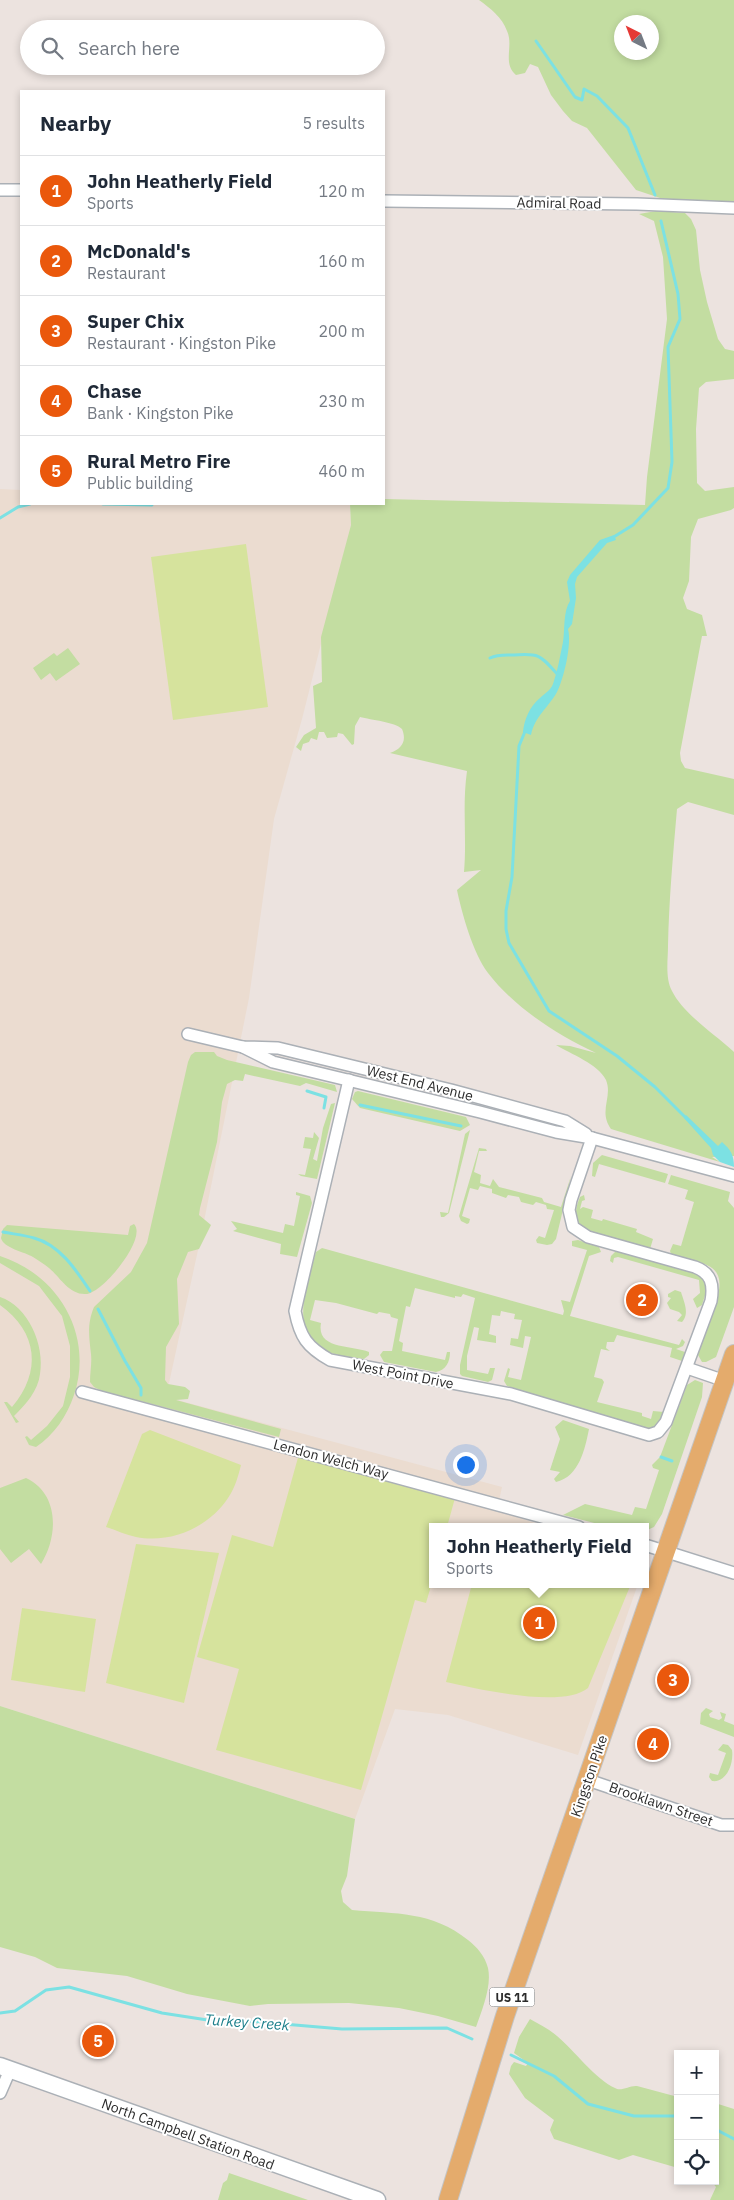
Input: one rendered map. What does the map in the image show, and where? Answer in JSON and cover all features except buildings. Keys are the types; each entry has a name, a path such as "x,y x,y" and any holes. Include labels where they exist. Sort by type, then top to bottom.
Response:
{"main road":[{"name":"Kingston Pike","path":"448,2200 505,2016 734,1354"},
{"name":"North Campbell Station Road","path":"5,2068 377,2200"}],"street":[{"path":"0,190 20,190"},
{"name":"Admiral Road","path":"385,201 637,204 734,208"},
{"name":"West End Avenue","path":"188,1034 243,1047 278,1048 451,1090 565,1121 592,1138"},
{"name":"West End Avenue","path":"243,1047 273,1062 556,1132 592,1138 728,1175"},
{"name":"West Point Drive","path":"349,1080 295,1311 301,1335 312,1349 330,1360 511,1394 649,1435 658,1432 666,1422 686,1368"},
{"path":"592,1138 571,1200 569,1210 573,1227 588,1237 695,1267 708,1274 712,1283 711,1301 686,1368 725,1381"},
{"name":"Lendon Welch Way","path":"82,1392 565,1523"},
{"path":"649,1546 734,1573"},
{"name":"Brooklawn Street","path":"588,1780 721,1825 734,1825"},
{"path":"0,2093 5,2068"}],"shaded area":[{"path":"0,489 20,490 20,505 350,505 351,525 302,719 274,819 249,998 200,1241 166,1397 502,1487 497,1510 534,1523 429,1523 429,1588 637,1588 578,1755 448,1715 395,1709 355,1819 0,1706"}],"green space":[{"path":"479,0 734,0 734,203 669,201 636,190 587,128 572,121 563,111 551,95 538,67 530,64 525,73 516,75 512,70 509,60 509,37 507,31 499,17"},
{"path":"656,211 685,213 691,219 696,230 700,270 707,302 718,339 725,349 734,351 734,379 706,382 699,388 696,429 697,483 705,491 734,487 734,508 698,519 691,537 689,581 683,598 687,609 702,615 707,636 702,636 680,753 681,761 685,768 734,779 734,815 688,802 677,809 667,963 670,986 677,1000 692,1016 734,1052 734,1156 712,1157 720,1162 611,1129 606,1116 608,1086 606,1080 591,1064 556,1045 570,1046 596,1053 551,1029 523,1009 488,973 469,933 457,890 481,870 464,872 467,771 390,753 398,749 404,741 402,729 389,723 360,717 355,726 354,744 352,745 343,734 338,733 337,737 327,738 324,732 319,732 317,740 311,738 309,742 303,744 301,751 296,747 304,735 316,728 313,686 322,682 321,637 351,525 350,505 385,505 385,499 645,505 667,319 663,257 654,221 639,214"},
{"path":"246,544 268,707 173,720 151,557"},
{"path":"68,648 80,664 56,681 50,673 41,680 33,668 54,653 57,656"},
{"path":"195,1052 214,1052 217,1056 227,1060 335,1085 337,1092 306,1083 300,1086 245,1074 243,1081 235,1080 227,1084 222,1102 217,1142 199,1215 211,1225 199,1249 188,1252 177,1279 179,1324 166,1347 165,1380 168,1384 185,1387 190,1391 188,1399 176,1400 281,1429 279,1437 102,1391 94,1387 90,1382 90,1319 94,1307 131,1272 147,1243 188,1062 191,1055"},
{"path":"358,1091 466,1117 470,1125 460,1131 360,1108 352,1099 355,1092"},
{"path":"335,1103 317,1179 301,1176 298,1174 305,1175 311,1149 303,1148 305,1137 313,1138 314,1132 319,1138 313,1159 317,1161 323,1128 331,1104"},
{"path":"470,1130 449,1213 441,1217 440,1212 448,1213 465,1134"},
{"path":"479,1148 486,1149 487,1151 479,1151 474,1172 481,1175 480,1183 490,1186 493,1179 499,1187 542,1198 544,1202 561,1207 571,1176 556,1239 552,1244 537,1243 536,1240 539,1236 545,1238 554,1210 547,1209 546,1205 536,1202 533,1205 521,1202 519,1197 508,1195 506,1198 492,1193 492,1189 480,1186 478,1190 470,1188 462,1216 470,1219 469,1223 461,1221 459,1216"},
{"path":"602,1155 668,1174 665,1183 599,1164 595,1177 592,1176 593,1163"},
{"path":"671,1175 730,1192 728,1201 734,1208 734,1307 716,1357 706,1362 702,1362 698,1355 718,1295 720,1283 718,1275 713,1269 698,1262 671,1254 670,1251 673,1244 681,1246 694,1202 685,1199 688,1190 668,1184"},
{"path":"296,1192 310,1196 312,1203 297,1257 280,1254 281,1244 233,1231 237,1229 231,1221 283,1233 285,1224 294,1226 300,1196 296,1195"},
{"path":"584,1195 585,1200 582,1201 580,1209 583,1207 593,1210 591,1218 602,1221 603,1219 637,1229 636,1232 653,1239 650,1249 584,1230 578,1222 576,1214 580,1197"},
{"path":"134,1224 137,1231 135,1241 121,1264 102,1285 93,1292 86,1294 80,1294 70,1289 45,1265 35,1258 10,1247 1,1238 3,1229 7,1225 128,1235 130,1226"},
{"path":"578,1240 599,1247 601,1252 589,1256 570,1316 679,1345 682,1339 685,1342 683,1346 676,1349 685,1352 682,1361 670,1357 672,1348 617,1335 614,1342 607,1342 606,1348 610,1351 601,1349 594,1377 602,1379 604,1382 597,1402 642,1413 642,1416 651,1419 653,1411 664,1412 656,1427 644,1429 507,1386 504,1381 508,1368 510,1369 508,1377 521,1380 531,1337 525,1336 523,1348 510,1345 511,1338 518,1339 522,1320 514,1319 515,1314 501,1311 500,1316 492,1315 489,1334 496,1336 496,1343 477,1340 479,1328 474,1327 467,1356 467,1370 488,1374 490,1368 495,1368 492,1380 488,1382 462,1376 460,1374 460,1365 475,1298 463,1294 461,1297 455,1296 455,1298 415,1288 410,1307 406,1306 399,1341 403,1343 402,1351 445,1360 447,1352 450,1352 447,1365 436,1372 384,1362 380,1355 383,1351 392,1351 398,1319 391,1317 390,1314 379,1312 377,1314 336,1303 315,1300 310,1320 321,1323 321,1332 324,1338 337,1345 369,1352 369,1355 364,1359 326,1351 314,1343 307,1333 303,1306 305,1292 316,1252 322,1248 563,1315 564,1311 561,1300 570,1302 587,1250 572,1246 572,1241"},
{"path":"615,1252 703,1276 708,1286 702,1305 697,1308 693,1299 700,1293 699,1280 618,1257 614,1258 613,1263 610,1261 611,1256"},
{"path":"0,1256 21,1265 39,1277 55,1293 67,1310 75,1330 79,1351 79,1373 71,1403 64,1418 54,1431 36,1447 29,1445 25,1437 27,1436 31,1440 47,1426 63,1406 70,1377 70,1346 62,1316 39,1286 0,1263"},
{"path":"675,1290 681,1292 686,1308 686,1315 682,1322 677,1321 682,1315 670,1309 667,1303 671,1298 668,1297 668,1294"},
{"path":"0,1297 19,1309 26,1318 37,1339 40,1351 41,1363 37,1386 31,1397 14,1416 19,1422 16,1423 4,1402 7,1402 12,1407 22,1394 28,1380 32,1353 22,1327 0,1305"},
{"path":"695,1380 703,1383 702,1397 662,1514 654,1527 649,1529 649,1523 594,1523 563,1515 585,1504 632,1515 635,1507 646,1509 659,1470 653,1468 652,1465 660,1457 687,1385"},
{"path":"563,1420 589,1429 580,1461 570,1474 556,1482 554,1479 560,1472 550,1470 560,1439 555,1427"},
{"path":"150,1430 241,1465 230,1494 211,1517 188,1531 162,1538 149,1539 128,1535 106,1527 142,1434"},
{"path":"299,1454 455,1498 448,1523 429,1523 430,1588 426,1603 415,1600 361,1790 216,1750 239,1669 197,1657 232,1535 273,1547"},
{"path":"26,1478 37,1485 45,1494 53,1517 51,1541 41,1564 29,1549 11,1563 0,1549 0,1488"},
{"path":"136,1544 219,1553 184,1703 106,1683"},
{"path":"471,1588 629,1588 588,1688 576,1694 560,1697 541,1697 498,1693 446,1682"},
{"path":"22,1608 96,1619 85,1692 11,1680"},
{"path":"0,1706 355,1819 347,1876 341,1891 343,1902 352,1910 399,1914 427,1919 441,1924 468,1940 485,1960 489,1975 486,1998 476,2027 438,2016 399,2008 349,2003 250,2006 187,1994 127,1976 57,1968 35,1957 0,1947"},
{"path":"706,1708 713,1711 709,1714 710,1717 719,1720 722,1718 720,1712 726,1714 724,1721 734,1725 734,1737 700,1724 701,1713"},
{"path":"723,1744 728,1745 732,1750 731,1766 722,1779 712,1781 709,1777 710,1773 718,1775 726,1753 718,1750"},
{"path":"530,2019 554,2033 600,2078 615,2088 637,2086 674,2096 674,2167 633,2155 619,2160 554,2139 550,2130 554,2120 525,2098 509,2074 514,2062 526,2066 528,2063 514,2053 519,2037"},
{"path":"719,2104 734,2109 734,2200 710,2200 716,2187 714,2185 719,2185"},
{"path":"229,2173 308,2200 218,2200 223,2183 227,2180"}],"water":[{"path":"614,535 616,540 607,543 577,577 572,624 568,629 568,652 560,686 535,723 531,735 523,732 530,709 550,688 555,679 563,642 566,610 570,601 567,582 570,575 600,540"},
{"path":"686,1115 718,1146 722,1142 728,1148 733,1156 734,1167 720,1162 713,1155 711,1148 684,1118"}],"waterway":[{"path":"536,41 575,97 582,100 584,89 597,96 628,128 655,195"},
{"path":"612,538 633,525 668,488 672,462 668,347 680,319 678,294 661,221"},
{"path":"0,518 18,507 26,505"},
{"path":"490,658 502,655 535,655 543,659 558,675"},
{"path":"526,729 519,746 512,877 506,911 506,929 509,943 549,1011 617,1056 655,1087 687,1119"},
{"path":"307,1091 326,1097 324,1108"},
{"path":"360,1105 461,1126"},
{"path":"3,1232 34,1238 52,1246 66,1259 90,1291"},
{"path":"98,1309 141,1388 141,1395"},
{"path":"661,1457 672,1461"},
{"name":"Turkey Creek","path":"0,2013 15,2011 46,1990 69,1987 162,2013 227,2023 247,2021 342,2029 447,2028 472,2039"},
{"name":"Turkey Creek","path":"511,2055 554,2076 588,2104 634,2116 674,2116"},
{"name":"Turkey Creek","path":"719,2131 734,2139"}],"place":[{"name":"McDonald's","path":"642,1300"},
{"name":"John Heatherly Field","path":"539,1623"},
{"name":"Super Chix","path":"673,1680"},
{"name":"Chase","path":"653,1744"},
{"name":"Rural Metro Fire","path":"98,2041"}]}
